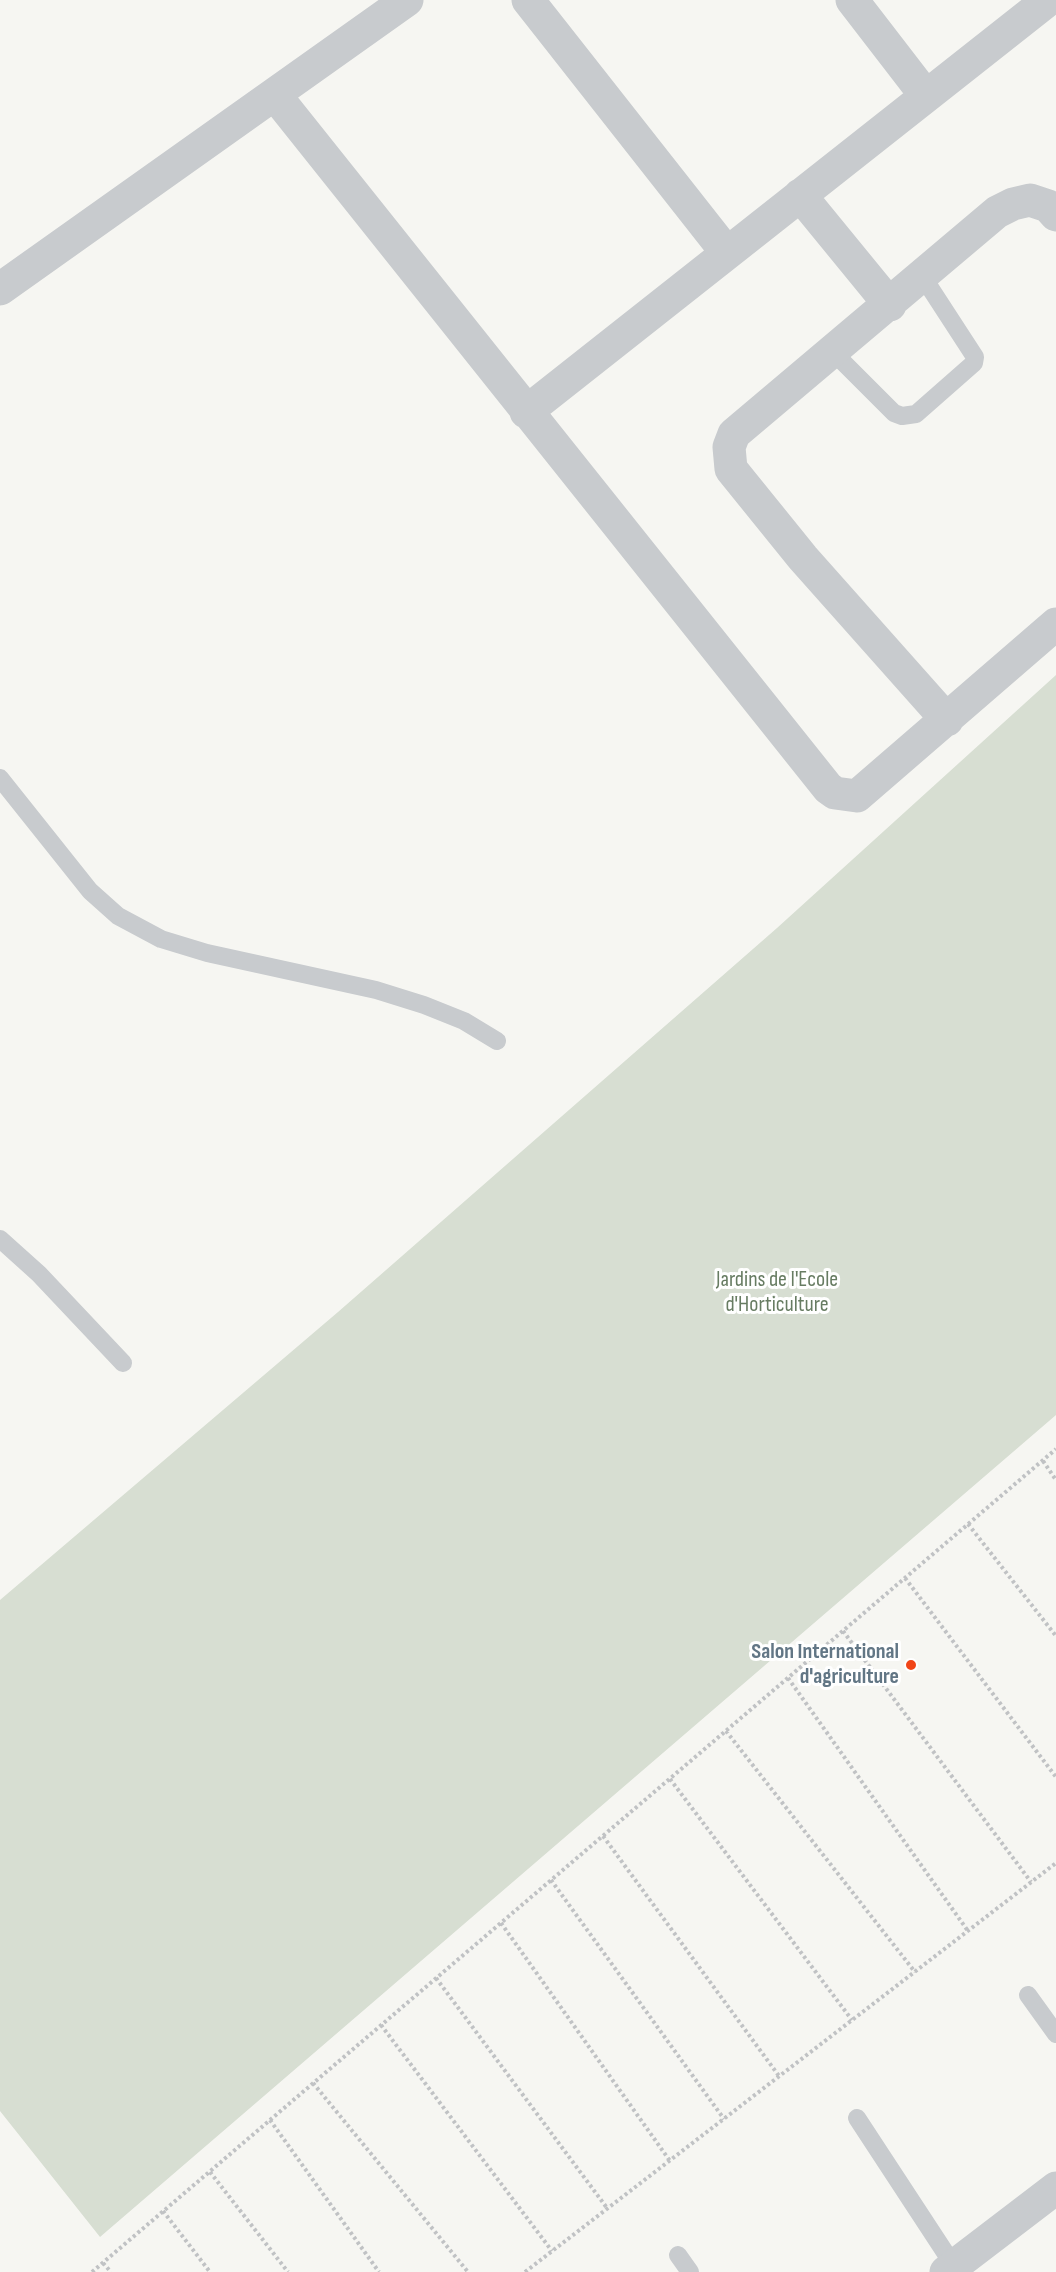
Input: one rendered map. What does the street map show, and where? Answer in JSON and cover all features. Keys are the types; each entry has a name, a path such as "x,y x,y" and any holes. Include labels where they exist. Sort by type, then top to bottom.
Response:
{"street":[{"path":"0,289 407,0"},
{"path":"528,0 727,253"},
{"path":"852,0 926,96"},
{"path":"526,412 1048,0"},
{"path":"274,95 828,788 847,797 857,796 1056,624"},
{"path":"800,195 890,305"},
{"path":"947,720 803,558 731,469 729,447 734,434 997,213 1013,204 1030,200 1048,206 1056,215"},
{"path":"950,2269 1056,2188"}],"lane":[{"path":"833,352 894,413 902,416 916,414 974,363 975,357 923,277"},
{"path":"0,778 90,891 118,916 161,939 207,953 376,990 424,1005 464,1021 497,1041"},
{"path":"0,1239 39,1274 123,1362"},
{"path":"1028,1995 1056,2034"},
{"path":"857,2118 950,2269"},
{"path":"678,2255 690,2272"}],"path":[{"path":"92,2272 1056,1449"},
{"path":"1043,1461 1056,1480"},
{"path":"968,1524 1056,1636"},
{"path":"905,1578 1056,1777"},
{"path":"843,1631 1031,1882"},
{"path":"788,1678 968,1931"},
{"path":"726,1731 915,1972"},
{"path":"670,1779 852,2020"},
{"path":"603,1836 779,2076"},
{"path":"525,2272 1056,1863"},
{"path":"551,1880 724,2119"},
{"path":"501,1923 670,2161"},
{"path":"436,1978 608,2208"},
{"path":"381,2025 552,2251"},
{"path":"313,2084 468,2272"},
{"path":"270,2120 379,2272"},
{"path":"210,2172 288,2272"},
{"path":"163,2211 210,2272"},
{"path":"103,2263 111,2272"}],"green space":[{"name":"Jardins de I'Ecole d'Horticulture","path":"1056,675 1056,1415 100,2237 0,2111 0,1600 338,1312 777,928"}],"place":[{"name":"Salon International d'agriculture","path":"911,1665"}]}
